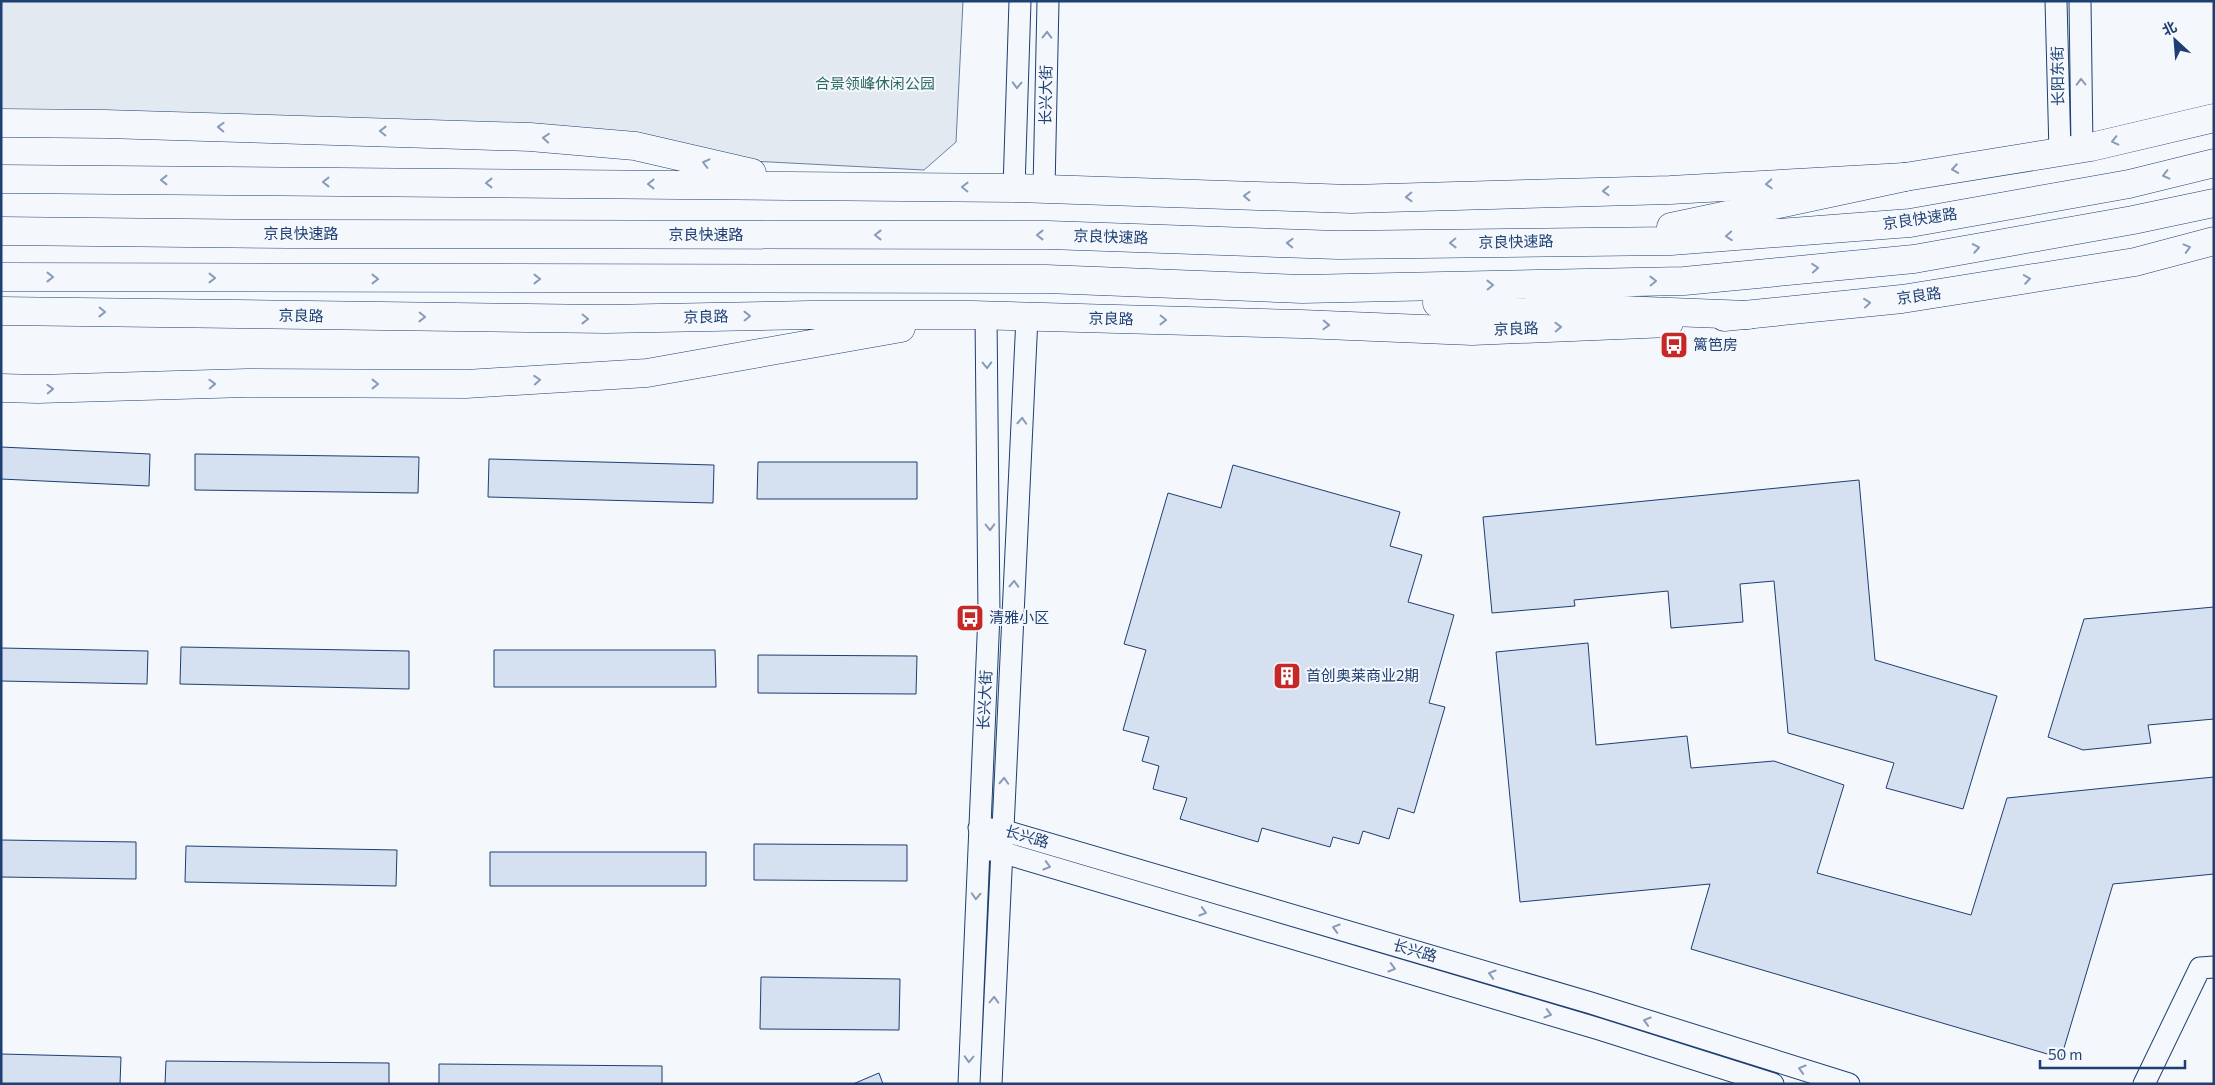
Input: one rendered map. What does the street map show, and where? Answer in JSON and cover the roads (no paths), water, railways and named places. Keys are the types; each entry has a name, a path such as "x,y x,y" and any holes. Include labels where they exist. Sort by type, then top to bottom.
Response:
{"main road":[{"path":"1606,241 1905,177 2071,150 2214,118"},
{"path":"1,123 105,124 530,137 635,146 738,171 822,186"},
{"name":"京良快速路","path":"1,231 318,234 1048,235 1338,244 1671,241 1910,223 2129,184 2214,163"},
{"path":"1,179 1014,188 1351,199 1670,190 1905,177"},
{"path":"1,277 1046,279 1302,289 1684,281 1914,259 2133,220 2214,203"},
{"name":"京良路","path":"1,311 606,319 810,315 979,316 1472,331 1673,322 1902,299 2136,262 2214,241"},
{"path":"1302,289 1363,298 1454,304 1748,315"},
{"path":"1,388 38,389 247,383 466,384 647,373 979,316"}],"street":[{"name":"长兴大街","path":"1014,188 1020,1"},
{"name":"长兴大街","path":"1044,189 1048,1"},
{"name":"长阳东街","path":"2056,1 2071,150"},
{"name":"长阳东街","path":"2071,150 2080,1"},
{"name":"长兴大街","path":"968,1084 990,554 979,316"},
{"name":"长兴大街","path":"991,1084 1000,852 1027,317"},
{"name":"长兴路","path":"979,838 1002,830 1591,1003 1849,1084"},
{"name":"长兴路","path":"979,838 1000,852 1599,1029 1773,1084"},
{"path":"2144,1084 2200,968 2214,967"}],"place":[{"name":"篱笆房","path":"1674,345"},
{"name":"清雅小区","path":"970,618"},
{"name":"首创奥莱商业2期","path":"1287,676"}],"park label":[{"name":"合景领峰休闲公园","path":"875,84"}]}
